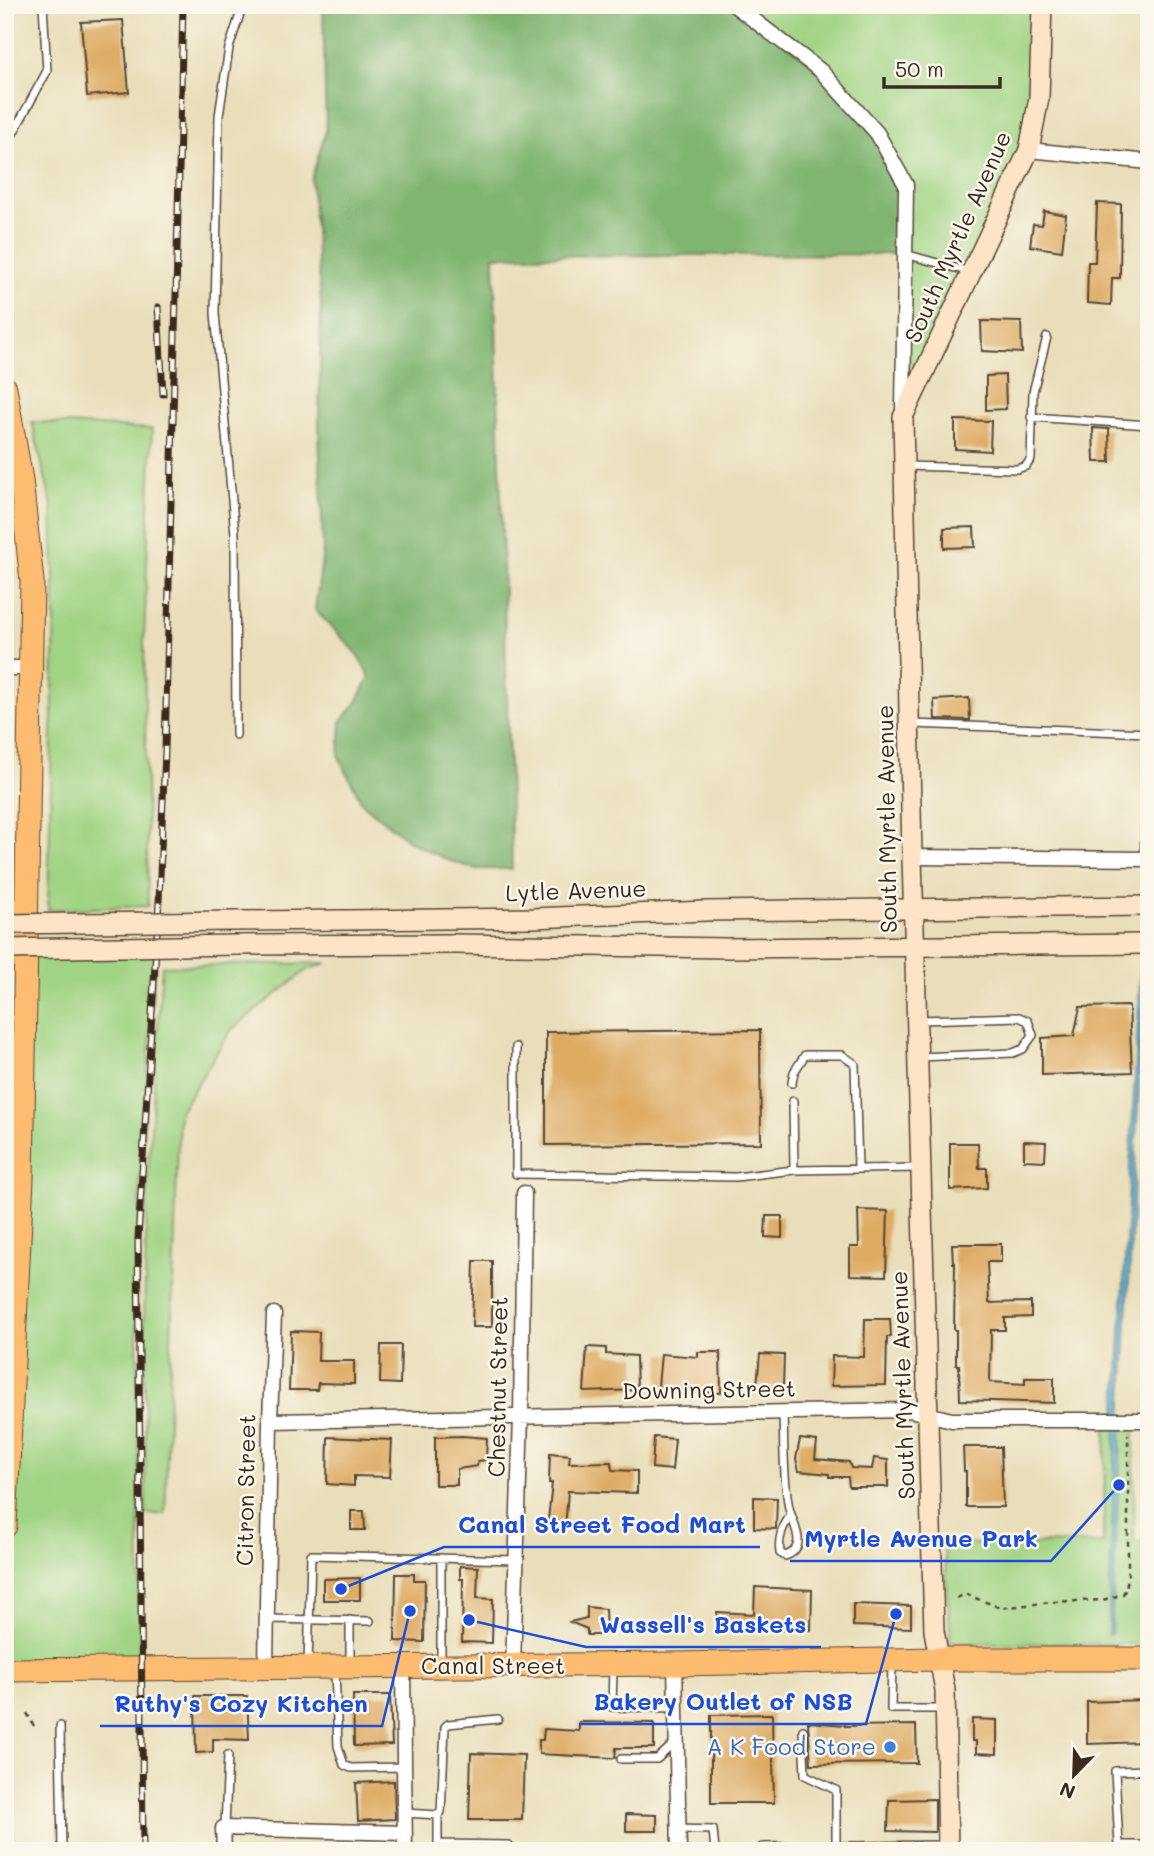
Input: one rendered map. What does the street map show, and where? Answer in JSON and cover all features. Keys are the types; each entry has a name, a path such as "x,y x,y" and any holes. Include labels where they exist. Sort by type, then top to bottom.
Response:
{"main road":[{"name":"South Myrtle Avenue","path":"948,1848 945,1690 934,1631 912,858 903,417 1029,150 1039,98 1042,5"},
{"path":"5,388 7,413 21,480 30,557 32,668 16,924 14,1178 5,1526"},
{"name":"Lytle Avenue","path":"16,924 533,918 706,911 1149,906"},
{"path":"5,911 13,914 16,924 5,946 467,944 728,948 1149,944"},
{"name":"Canal Street","path":"5,1670 1149,1659"}],"street":[{"path":"734,5 821,71 877,133 906,185 903,417"},
{"path":"1029,150 1149,162"},
{"path":"5,668 32,668"},
{"path":"912,858 1148,859 1149,786"},
{"name":"Chestnut Street","path":"513,1666 521,1416 524,1193"},
{"name":"Citron Street","path":"266,1667 274,1314"},
{"name":"Downing Street","path":"270,1421 910,1410 952,1420 1149,1420"},
{"path":"675,1664 679,1851"},
{"path":"402,1666 405,1851"},
{"path":"224,1851 223,1828 405,1833"}],"lane":[{"path":"5,148 47,71 43,5"},
{"path":"236,735 235,534 215,313 219,116 229,48 243,5"},
{"path":"905,254 971,272"},
{"path":"904,466 1026,466 1031,460 1031,417 1037,368 1046,337"},
{"path":"1031,417 1149,425"},
{"path":"910,724 1149,733"},
{"path":"917,1020 1019,1017 1028,1021 1034,1035 1023,1049 1013,1053 918,1057"},
{"path":"516,1047 516,1174 736,1177 794,1170 922,1168"},
{"path":"792,1083 794,1072 805,1055 842,1055 855,1063 858,1169"},
{"path":"793,1101 794,1170"},
{"path":"783,1412 784,1466 791,1515 798,1540 792,1554 785,1556 780,1553 779,1544 785,1524 791,1515"},
{"path":"308,1666 311,1555 516,1560"},
{"path":"441,1558 441,1666"},
{"path":"267,1619 370,1621"},
{"path":"349,1620 342,1666 338,1746 344,1765 351,1768 404,1767"},
{"path":"892,1661 891,1709 945,1709"},
{"path":"613,1665 612,1707 676,1708"},
{"path":"498,1719 453,1722 444,1727 443,1807 438,1815 438,1844 509,1844"},
{"path":"60,1726 62,1851"},
{"path":"803,1730 805,1775 836,1790 836,1846"},
{"path":"621,1759 657,1759 677,1741"},
{"path":"225,1828 228,1755"},
{"path":"1149,1770 1115,1772 1119,1845 1149,1845"},
{"path":"404,1812 438,1815"},
{"path":"679,1829 713,1830 715,1851"},
{"path":"762,1847 948,1848"}],"path":[{"path":"957,1598 965,1594 1001,1608 1102,1600 1123,1594 1128,1577 1128,1428"},
{"path":"27,1713 34,1726"}],"green space":[{"path":"323,5 734,5 821,71 877,133 906,185 905,254 494,256 512,869 475,869 450,861 410,842 362,803 339,757 341,722 357,702 370,677 355,651 315,610 323,552 319,429 321,304 311,180 326,130"},
{"path":"734,5 1041,5 1029,150 903,417 906,185"},
{"path":"32,422 152,429 144,641 148,906 48,910 55,607 52,506"},
{"path":"156,946 140,1189 137,1326 141,1668 5,1670 5,1526 26,952"},
{"path":"327,963 307,970 231,1030 179,1113 165,1514 146,1514 144,1325 147,1189 162,966"},
{"path":"1134,1427 1134,1542 1149,1542 1149,1644 951,1643 944,1544 1103,1543 1106,1428"}],"water":[{"path":"1141,964 1145,964 1111,1634 1108,1635 1116,1430"}],"building":[{"path":"123,20 129,92 87,96 81,22"},
{"path":"1097,203 1121,204 1120,278 1112,278 1111,305 1087,303 1088,262 1095,262"},
{"path":"1044,211 1066,215 1062,251 1030,246 1033,224 1042,225"},
{"path":"981,321 1021,322 1022,353 982,351"},
{"path":"1005,375 1006,409 986,410 986,376"},
{"path":"955,420 991,421 990,451 955,449"},
{"path":"1093,428 1109,429 1110,462 1094,462"},
{"path":"974,527 975,547 944,548 944,528"},
{"path":"969,698 970,720 935,719 934,700"},
{"path":"1129,1006 1132,1072 1042,1075 1042,1038 1074,1036 1080,1007"},
{"path":"760,1030 761,1143 546,1145 546,1032"},
{"path":"1024,1141 1046,1142 1045,1161 1024,1160"},
{"path":"950,1143 978,1143 979,1168 987,1168 987,1188 950,1190"},
{"path":"858,1210 888,1211 886,1276 850,1275 850,1247 859,1247"},
{"path":"766,1216 782,1216 782,1238 765,1237"},
{"path":"952,1244 1001,1244 1001,1262 987,1262 989,1303 1031,1302 1031,1317 1005,1318 1005,1330 991,1330 990,1382 1025,1384 1025,1378 1054,1378 1054,1403 960,1400 954,1330 955,1263"},
{"path":"474,1261 492,1261 492,1327 472,1327"},
{"path":"865,1319 890,1319 886,1385 831,1386 832,1356 864,1357"},
{"path":"291,1331 319,1332 318,1361 354,1361 354,1384 318,1383 317,1390 289,1390"},
{"path":"381,1345 401,1345 400,1384 380,1383"},
{"path":"587,1347 606,1348 606,1354 636,1356 637,1390 584,1392"},
{"path":"698,1352 720,1352 721,1393 658,1387 661,1354 698,1357"},
{"path":"760,1354 784,1355 783,1387 757,1385"},
{"path":"328,1437 392,1440 390,1477 354,1476 354,1486 327,1484"},
{"path":"435,1437 487,1438 486,1460 478,1461 477,1466 457,1469 457,1485 435,1485"},
{"path":"654,1437 675,1439 672,1470 652,1468"},
{"path":"800,1439 817,1441 815,1459 849,1462 851,1468 872,1469 874,1458 888,1460 888,1487 849,1487 848,1477 829,1477 829,1474 799,1471 796,1459"},
{"path":"963,1447 1001,1447 1003,1507 966,1507"},
{"path":"550,1453 570,1455 569,1463 611,1462 612,1470 637,1471 637,1493 568,1491 565,1530 547,1529 552,1483 549,1483"},
{"path":"754,1497 777,1498 776,1529 754,1528"},
{"path":"351,1511 364,1511 365,1530 351,1530"},
{"path":"460,1566 478,1567 477,1598 493,1599 492,1643 462,1642 463,1579 460,1579"},
{"path":"396,1574 414,1574 414,1580 425,1580 424,1642 395,1641"},
{"path":"360,1578 360,1600 323,1600 323,1579"},
{"path":"755,1587 812,1590 811,1630 716,1631 717,1612 754,1614"},
{"path":"853,1604 911,1606 911,1628 853,1626"},
{"path":"587,1607 605,1609 606,1635 587,1635 587,1629 570,1622 587,1618"},
{"path":"353,1695 390,1695 392,1745 354,1746"},
{"path":"195,1696 247,1696 249,1740 213,1739 213,1752 196,1753"},
{"path":"1144,1700 1145,1742 1087,1744 1087,1702"},
{"path":"772,1714 774,1803 711,1803 711,1715"},
{"path":"972,1719 997,1720 997,1754 976,1753 976,1741 972,1741"},
{"path":"579,1722 654,1723 654,1748 616,1748 615,1758 539,1754 539,1740 543,1740 544,1729 579,1731"},
{"path":"808,1722 845,1726 916,1725 917,1763 811,1764"},
{"path":"471,1753 524,1755 522,1820 469,1820"},
{"path":"394,1781 395,1819 358,1821 356,1783"},
{"path":"935,1799 935,1832 888,1831 889,1800"},
{"path":"626,1814 657,1815 657,1831 626,1831"}],"railway":[{"path":"143,1851 138,1238 159,901 165,750 183,5"},
{"path":"158,307 163,394"}],"place":[{"name":"Myrtle Avenue Park","path":"1119,1485"},
{"name":"Canal Street Food Mart","path":"341,1589"},
{"name":"Ruthy's Cozy Kitchen","path":"410,1611"},
{"name":"Bakery Outlet of NSB","path":"896,1614"},
{"name":"Wassell's Baskets","path":"469,1620"},
{"name":"A K Food Store","path":"890,1747"}]}
